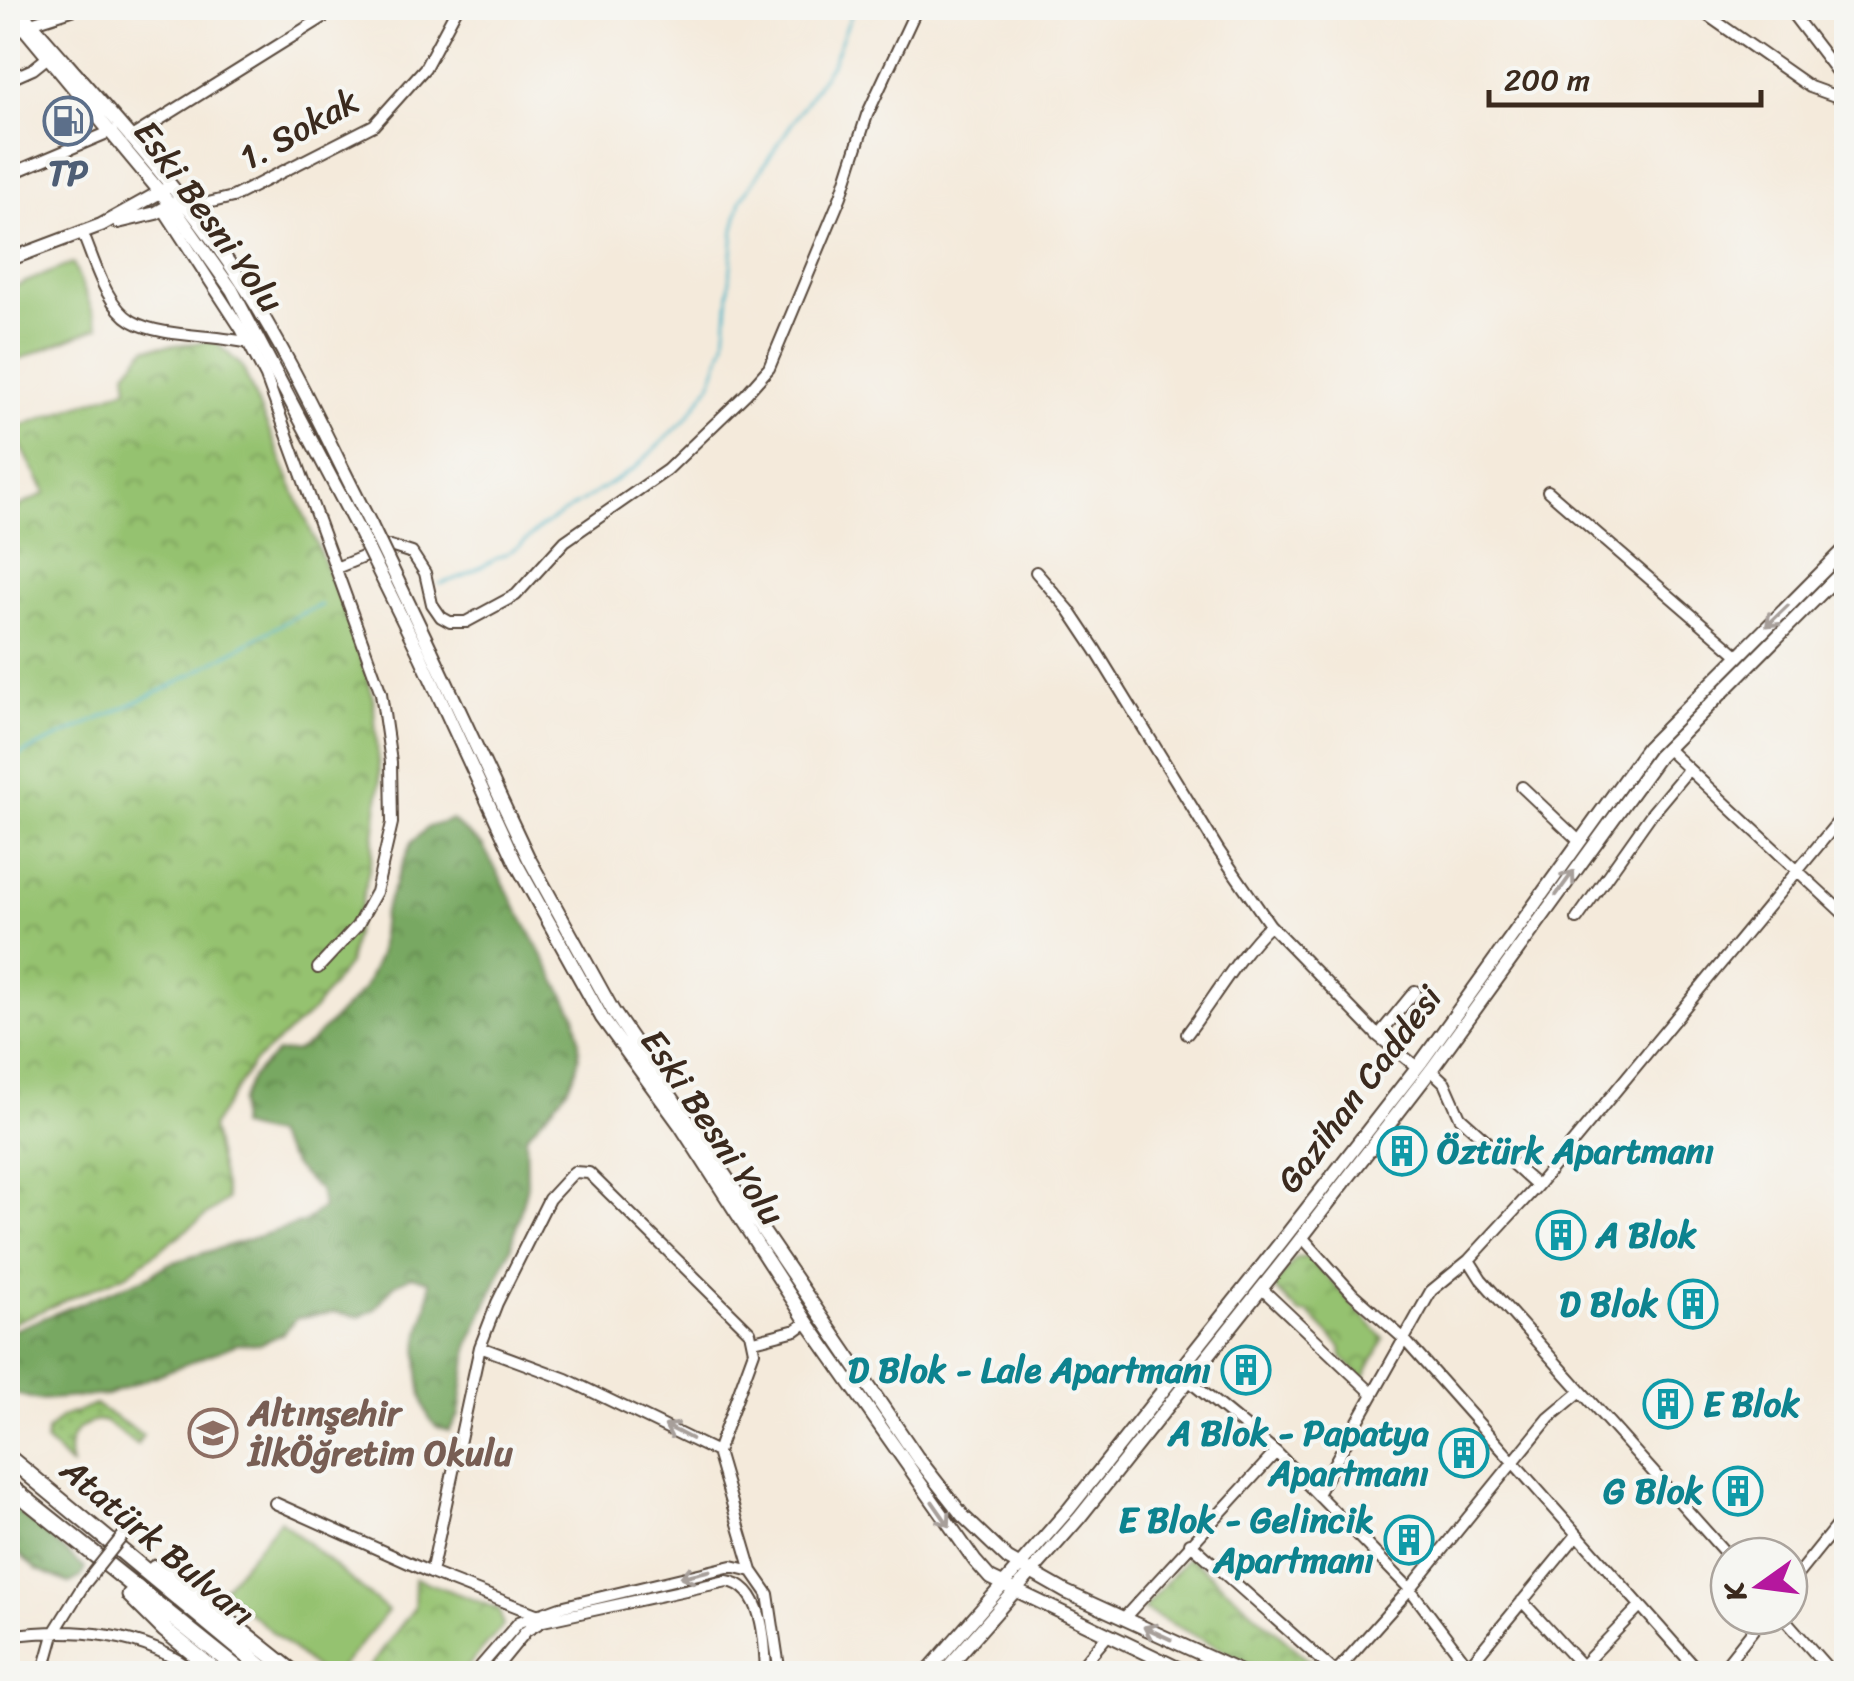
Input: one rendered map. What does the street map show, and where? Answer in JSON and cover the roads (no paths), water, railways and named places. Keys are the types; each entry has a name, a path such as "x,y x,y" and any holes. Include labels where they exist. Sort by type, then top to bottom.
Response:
{"highway":[{"name":"Atatürk Bulvarı","path":"8,1458 270,1674"},
{"name":"Atatürk Bulvarı","path":"8,1485 244,1674"},
{"path":"103,1534 188,1589 295,1674"},
{"path":"89,1552 165,1630 219,1674"}],"main road":[{"name":"Eski Besni Yolu","path":"18,8 130,138 175,205 254,300 425,653 528,857 613,1012 916,1457 996,1550 1026,1570 1245,1674"},
{"name":"Eski Besni Yolu","path":"8,9 165,189"},
{"path":"8,260 100,225 165,189"},
{"path":"100,225 142,218 175,205"},
{"name":"Gazihan Caddesi","path":"1026,1570 1424,1068 1578,840 1647,748 1846,548"},
{"name":"Gazihan Caddesi","path":"942,1674 1010,1588 1116,1474 1302,1237 1424,1068 1666,748 1846,568"},
{"name":"Eski Besni Yolu","path":"425,653 516,863 602,1018 680,1125 807,1322 975,1561 990,1578 1190,1674"},
{"path":"975,1561 985,1582 988,1604"},
{"name":"Gazihan Caddesi","path":"924,1674 988,1604 1010,1588"}],"street":[{"path":"31,23 78,8"},
{"path":"130,138 338,8"},
{"path":"444,8 450,21"},
{"name":"1. Sokak","path":"175,205 233,196 374,125 425,68 457,8"},
{"path":"336,568 390,546 399,547 412,553 425,573 432,604 441,616 450,622 466,622 516,596 566,541 629,499 693,447 770,368 841,196 867,115 917,8"},
{"path":"1697,8 1810,88 1846,100"},
{"path":"1788,8 1846,84"},
{"path":"8,80 48,57"},
{"path":"8,174 112,132"},
{"path":"175,205 266,377 382,693 391,762 392,823 376,892 357,926 318,968"},
{"path":"82,232 106,290 133,322 160,330 223,336 249,343"},
{"path":"1548,492 1738,654"},
{"path":"1036,572 1094,649 1219,851 1270,925 1378,1036 1444,1084 1460,1117 1536,1186"},
{"path":"1666,748 1846,916"},
{"path":"1577,918 1688,770"},
{"path":"1522,787 1578,840"},
{"path":"1317,1494 1436,1286 1470,1260 1536,1186 1846,812"},
{"path":"1187,1034 1229,980 1252,942 1270,925"},
{"path":"1378,1036 1414,991"},
{"path":"431,1572 480,1348 497,1303 550,1199 567,1176 581,1171 589,1173 750,1332 754,1341 754,1352 717,1452 752,1571 768,1594 780,1674"},
{"path":"1302,1237 1353,1294 1403,1338 1701,1674"},
{"path":"1470,1260 1482,1279 1710,1536"},
{"path":"1262,1288 1373,1394"},
{"path":"754,1341 796,1330 807,1322"},
{"path":"480,1348 566,1378 717,1452"},
{"path":"1188,1380 1276,1452 1410,1589 1471,1670 1576,1536"},
{"path":"1190,1543 1335,1673 1410,1589 1548,1418 1581,1390"},
{"path":"1124,1618 1276,1452"},
{"path":"275,1503 541,1617"},
{"path":"1809,1559 1846,1514"},
{"path":"43,1674 55,1631 83,1586 136,1519"},
{"path":"491,1674 541,1617 724,1568 740,1566 752,1571"},
{"path":"474,1674 519,1622 727,1581 739,1582 754,1600 766,1674"},
{"path":"1522,1601 1586,1670 1640,1606"},
{"path":"8,1636 55,1631 97,1633 173,1656 197,1674"},
{"path":"1075,1674 1108,1635"},
{"path":"1718,1674 1748,1636"},
{"path":"1800,1636 1833,1674"}],"waterway":[{"path":"440,584 464,576 520,546 541,527 635,468 687,418 711,384 725,342 734,229 741,200 832,63 854,8"},
{"path":"8,760 171,686 321,605"}],"place":[{"name":"TP","path":"68,121"},
{"name":"Öztürk Apartmanı","path":"1402,1151"},
{"name":"A Blok","path":"1561,1235"},
{"name":"D Blok","path":"1693,1304"},
{"name":"D Blok - Lale Apartmanı","path":"1246,1370"},
{"name":"E Blok","path":"1668,1404"},
{"name":"Altınşehir İlkÖğretim Okulu","path":"213,1433"},
{"name":"A Blok - Papatya Apartmanı","path":"1464,1453"},
{"name":"G Blok","path":"1738,1491"},
{"name":"E Blok - Gelincik Apartmanı","path":"1409,1540"}]}
